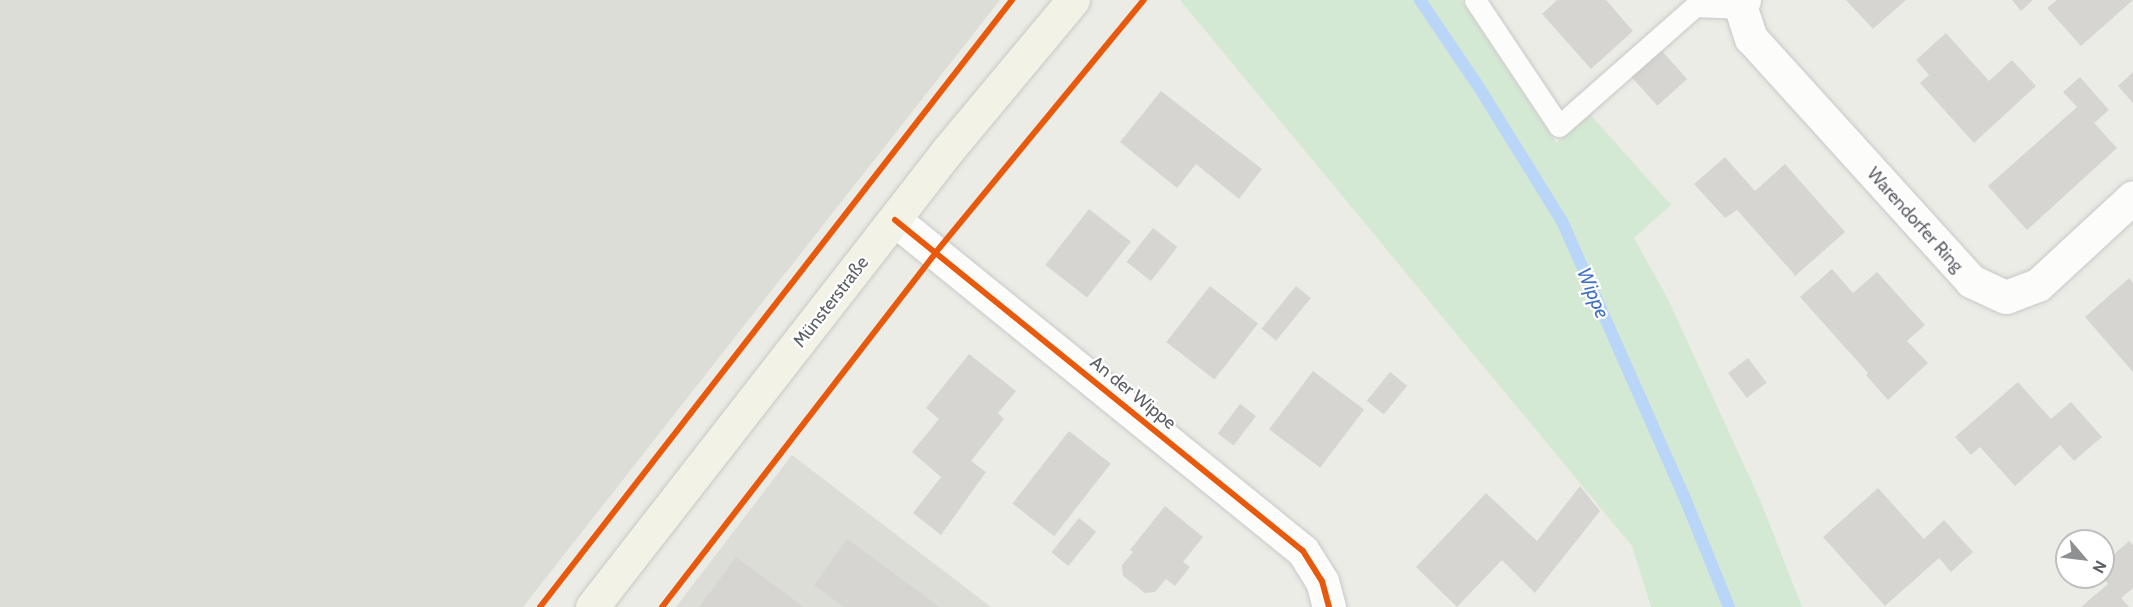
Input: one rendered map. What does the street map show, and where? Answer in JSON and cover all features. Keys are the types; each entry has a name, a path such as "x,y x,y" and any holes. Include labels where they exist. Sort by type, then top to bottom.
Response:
{"main road":[{"name":"Münsterstraße","path":"592,607 896,220 948,150 1073,0"}],"street":[{"name":"Warendorfer Ring","path":"1743,4 1750,39 1971,281 2006,297 2038,285 2133,197"},
{"name":"An der Wippe","path":"896,220 1303,551 1322,581 1329,607"}],"lane":[{"path":"1474,0 1559,126 1695,6 1743,4"}],"shaded area":[{"path":"0,0 1000,0 523,607 0,607"},
{"path":"792,455 991,607 676,607"}],"green space":[{"path":"1180,0 1461,0 1556,143 1590,114 1671,205 1634,238 1668,299 1761,502 1802,607 1651,607 1632,546"}],"building":[{"path":"1557,0 1606,0 1633,31 1591,69 1542,14"},
{"path":"1846,0 1906,0 1873,29"},
{"path":"2012,0 2033,0 2021,11"},
{"path":"2057,0 2133,0 2081,46 2047,8"},
{"path":"1946,33 1989,81 2012,60 2036,86 1974,143 1920,83 1929,75 1916,60"},
{"path":"1661,50 1687,79 1657,106 1631,77"},
{"path":"2133,72 2133,103 2118,86"},
{"path":"2080,77 2109,110 2094,123 2117,148 2027,230 1988,186 2077,107 2063,92"},
{"path":"1161,91 1262,169 1239,199 1196,164 1177,188 1120,142"},
{"path":"1725,157 1755,191 1785,164 1845,232 1794,277 1794,274 1737,210 1725,218 1694,184"},
{"path":"1089,209 1131,242 1087,298 1045,265"},
{"path":"1153,228 1177,247 1151,281 1127,262"},
{"path":"1832,269 1853,293 1877,272 1925,325 1907,341 1928,363 1888,400 1866,375 1868,373 1800,297"},
{"path":"2129,278 2133,283 2133,372 2085,317"},
{"path":"1210,286 1258,324 1214,380 1166,342"},
{"path":"1296,286 1311,298 1276,341 1261,329"},
{"path":"969,354 1016,391 998,413 1004,419 971,461 986,472 941,535 913,513 941,477 912,452 939,419 926,408"},
{"path":"1748,358 1767,383 1747,398 1728,373"},
{"path":"1313,371 1364,410 1320,468 1269,429"},
{"path":"1390,372 1407,386 1384,415 1367,401"},
{"path":"2018,382 2051,419 2071,402 2102,437 2074,461 2060,445 2015,486 1980,447 1971,455 1955,437"},
{"path":"1240,404 1256,416 1234,446 1218,434"},
{"path":"1069,431 1111,464 1054,536 1012,503"},
{"path":"1580,486 1600,511 1535,593 1502,560 1457,607 1416,567 1486,493 1537,541"},
{"path":"1878,488 1924,539 1944,520 1973,552 1951,572 1939,558 1885,606 1823,537"},
{"path":"1165,506 1203,537 1183,562 1190,567 1175,586 1166,579 1155,592 1145,593 1123,576 1122,565 1133,552 1130,550"},
{"path":"1079,518 1096,532 1068,566 1051,552"},
{"path":"847,539 940,607 844,607 814,585"},
{"path":"2129,541 2133,545 2133,588 2121,598 2129,607 2081,607 2102,589 2115,589 2115,553"},
{"path":"736,557 804,607 699,607"}],"waterway":[{"name":"Wippe","path":"1420,0 1480,89 1562,221 1686,501 1729,607"}],"cycle path":[{"path":"540,607 1012,0"},
{"path":"662,607 936,252 1144,0"},
{"path":"895,220 1303,551 1322,581 1329,607"}]}
